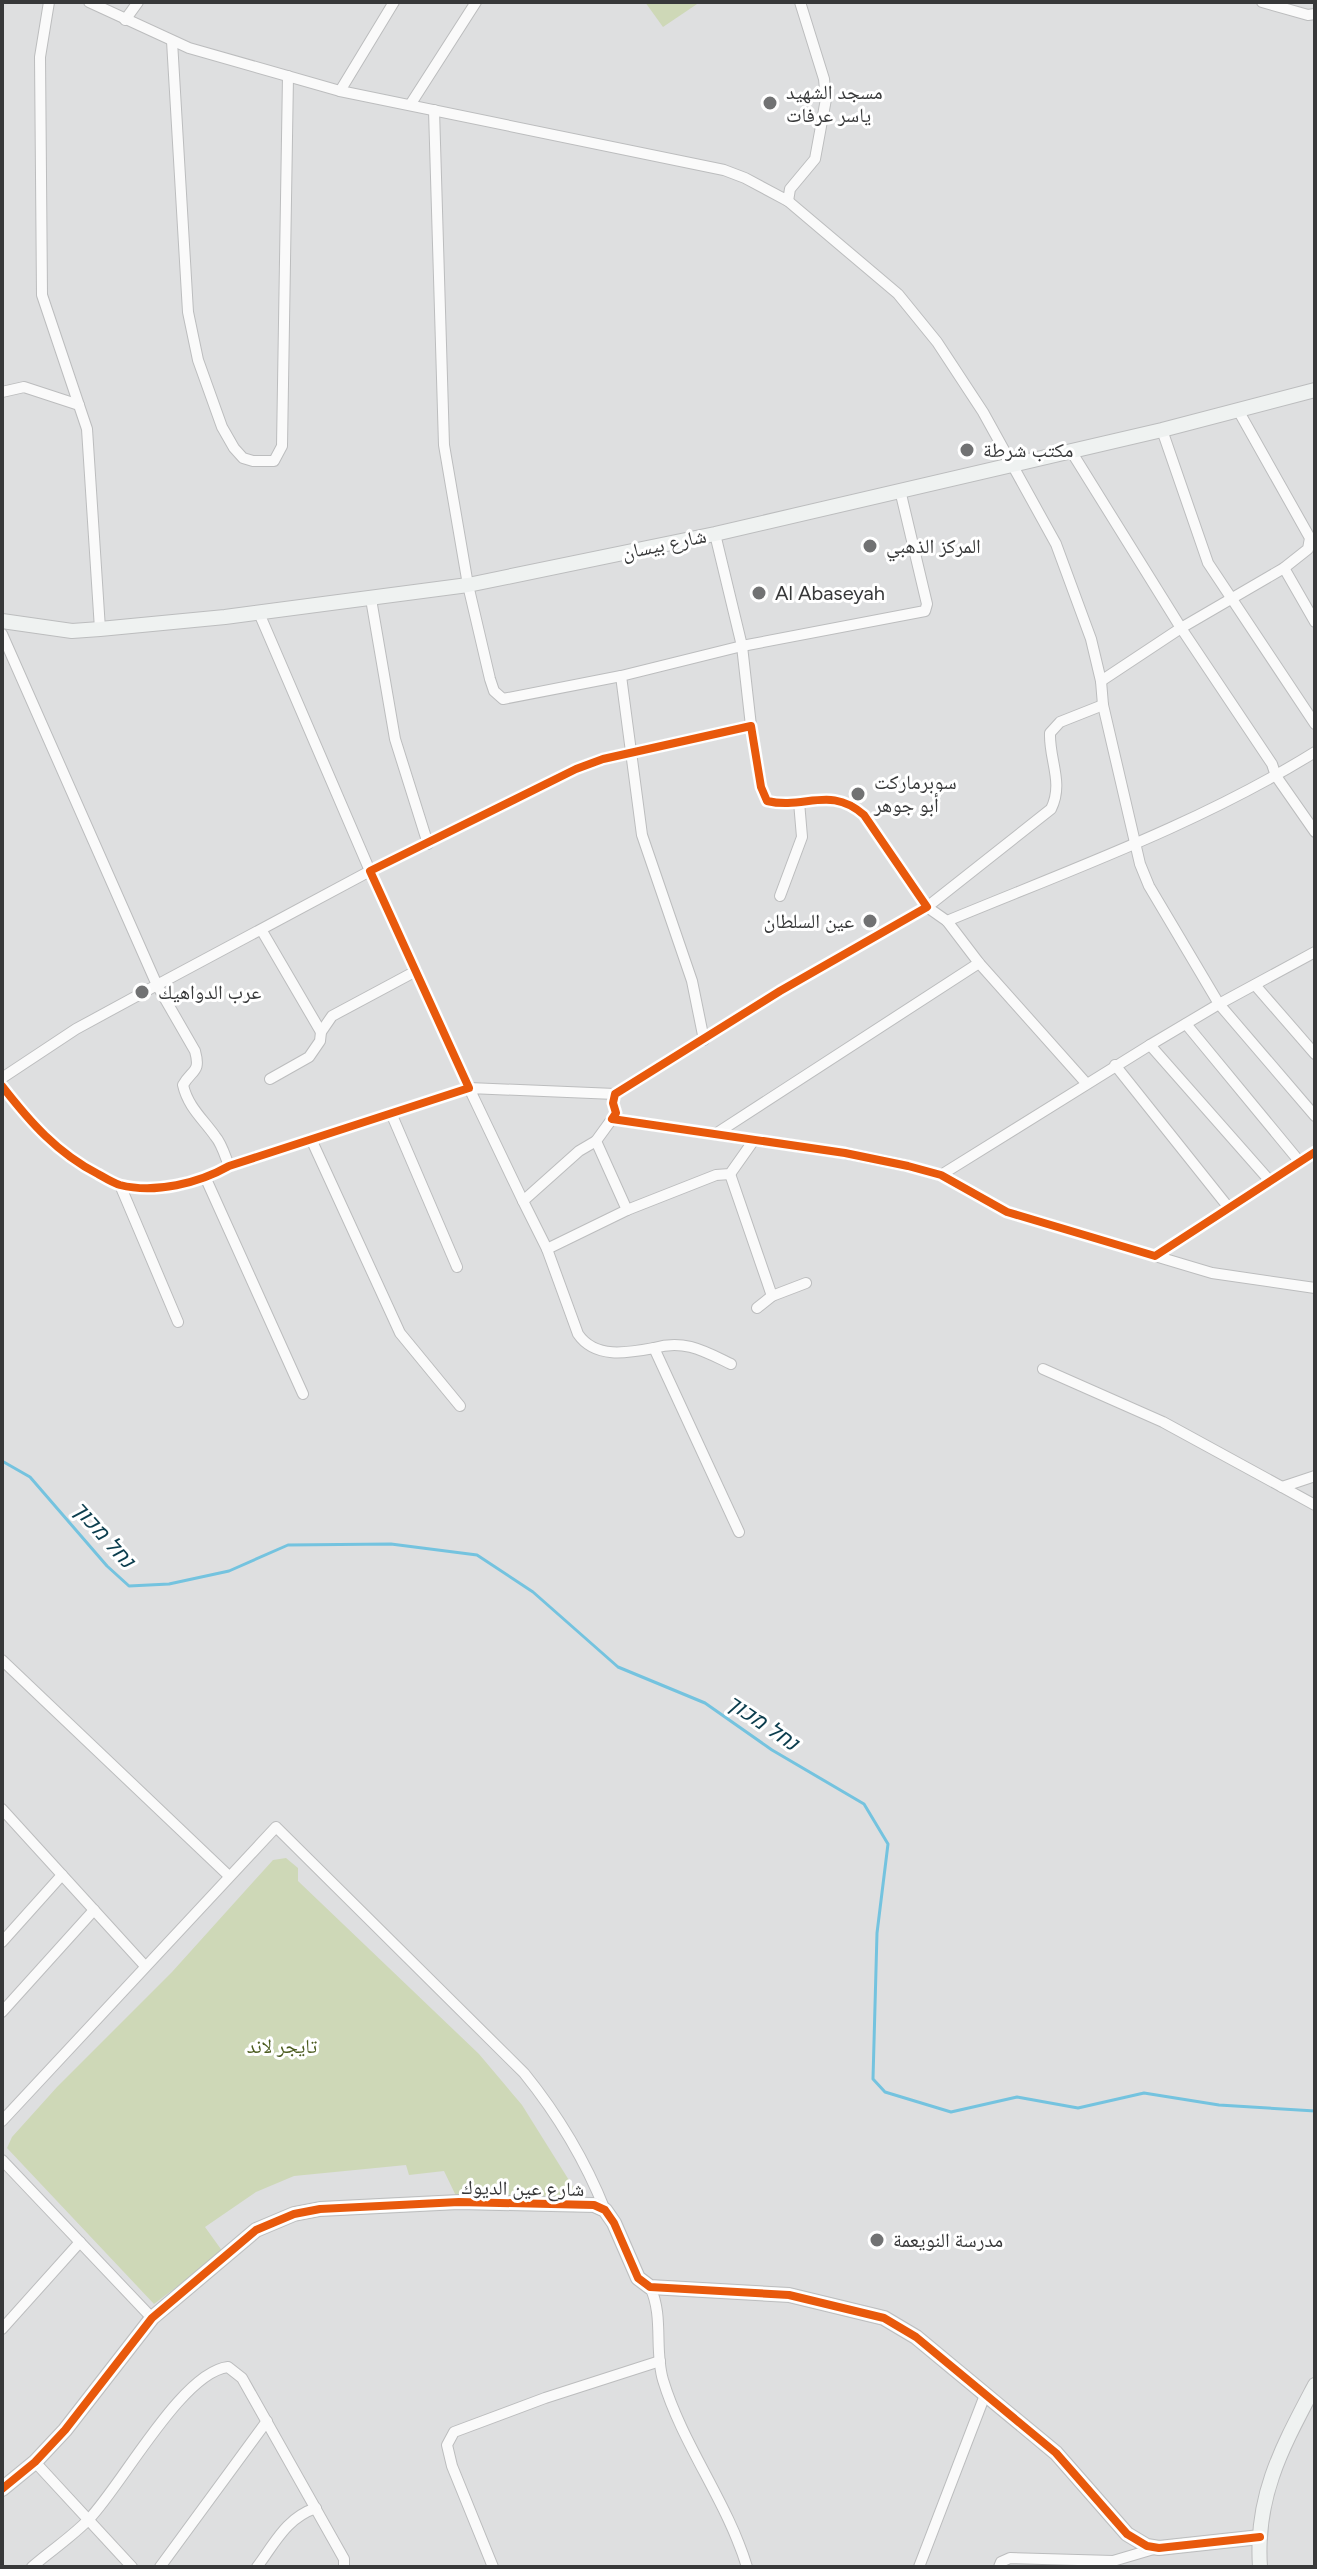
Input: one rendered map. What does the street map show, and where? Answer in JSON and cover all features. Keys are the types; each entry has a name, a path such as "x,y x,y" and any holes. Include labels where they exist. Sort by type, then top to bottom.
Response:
{"street":[{"path":"49,2 40,57 42,295 87,429 100,629"},
{"path":"89,2 189,48 340,91 724,170 788,201 877,276 912,309 983,412 1056,544 1091,639 1135,843 1149,886 1219,1004 1315,1116"},
{"path":"125,20 138,2"},
{"path":"340,91 394,2"},
{"path":"410,105 476,2"},
{"path":"788,201 790,189 815,159 826,99 824,79 800,2"},
{"path":"1262,2 1308,15 1315,14"},
{"path":"172,41 188,312 195,348 229,440 243,458 264,463 274,461 282,446 288,76"},
{"path":"434,110 444,445 468,585 490,679 498,697 503,699 621,676 742,646 927,609 900,490"},
{"path":"2,392 24,387 79,405"},
{"name":"شارع بيسان","path":"2,621 72,631 100,629 259,613 468,585 715,534 1162,430 1315,390"},
{"path":"1101,681 1181,628 1284,568 1305,554 1312,542 1238,410"},
{"path":"1162,430 1208,563 1315,724"},
{"path":"1071,451 1181,628 1315,832"},
{"path":"715,534 742,646 751,726 761,787 767,801 840,799 855,807 864,815 927,907 947,921 979,963 1086,1083"},
{"path":"1284,568 1315,622"},
{"path":"371,599 395,739 428,844"},
{"path":"259,613 370,871 547,1249 578,1334 593,1350 604,1352 684,1344 731,1364"},
{"path":"2,634 157,985 195,1051 198,1063 183,1085 185,1093 204,1125 218,1140 229,1166"},
{"path":"621,676 642,835 692,981 704,1040"},
{"path":"2,1086 34,1127 56,1148 86,1168 120,1185 157,1187 206,1179 229,1166 469,1088 615,1094 780,991 927,907 1051,809 1058,784 1050,733 1060,722 1103,705"},
{"path":"2,1078 76,1029 370,871 554,778 603,759 751,726"},
{"path":"947,921 1135,843 1276,776 1315,752"},
{"path":"780,896 802,837 799,802"},
{"path":"262,931 321,1032"},
{"path":"941,1175 1115,1065 1315,952"},
{"path":"717,1133 979,963"},
{"path":"270,1079 309,1057 332,1016 416,971"},
{"path":"1255,985 1315,1054"},
{"path":"1186,1024 1299,1161"},
{"path":"1150,1045 1269,1180"},
{"path":"1115,1065 1229,1208"},
{"path":"523,1201 579,1151 596,1141 616,1113 613,1103 615,1094"},
{"path":"391,1113 457,1267"},
{"path":"612,1119 858,1155 941,1175 1007,1212 1212,1273 1315,1288"},
{"path":"311,1139 400,1333 460,1406"},
{"path":"730,1174 754,1140"},
{"path":"596,1141 627,1210"},
{"path":"1155,1256 1315,1152"},
{"path":"547,1249 627,1210 716,1175 730,1174"},
{"path":"730,1174 772,1296"},
{"path":"206,1179 303,1394"},
{"path":"120,1185 178,1322"},
{"path":"757,1308 772,1296 806,1283"},
{"path":"654,1348 739,1532"},
{"path":"1043,1369 1163,1422 1315,1505"},
{"path":"1282,1487 1315,1476"},
{"path":"2,1660 229,1876"},
{"path":"2,1809 145,1966"},
{"path":"2,2121 276,1827 524,2073 553,2109 593,2179 605,2210"},
{"path":"2,1942 62,1875"},
{"path":"2,2012 94,1910"},
{"path":"2,2160 152,2318"},
{"name":"شارع عين الديوك","path":"2,2489 35,2462 92,2396 152,2318 256,2230 294,2214 320,2209 506,2201 594,2205 605,2210 614,2223 638,2278 650,2287"},
{"path":"2,2329 80,2242"},
{"path":"747,2567 730,2519 693,2452 668,2395 660,2361 657,2308 650,2287 789,2295 884,2318 916,2337 1056,2453 1127,2534 1147,2546 1159,2548"},
{"path":"493,2567 452,2466 447,2445 454,2432 545,2398 660,2361"},
{"path":"32,2567 89,2519 186,2392 208,2374 228,2367 236,2371 267,2421 344,2559 344,2567"},
{"path":"1260,2567 1260,2537 1271,2473 1315,2385"},
{"path":"919,2567 985,2395"},
{"path":"160,2567 267,2421"},
{"path":"35,2462 132,2567"},
{"path":"257,2567 286,2526 299,2514 316,2508"},
{"path":"999,2567 1001,2562 1010,2558 1113,2561 1159,2548 1260,2537"}],"green space":[{"path":"645,2 700,2 663,27"},
{"name":"تايجر لاند","path":"286,1858 298,1868 298,1881 479,2054 522,2105 577,2193 572,2199 457,2198 444,2171 409,2175 406,2165 294,2176 256,2192 205,2227 223,2252 154,2304 7,2148 12,2137 57,2087 172,1972 273,1860"}],"waterway":[{"name":"נחל מכוך","path":"2,1461 30,1477 107,1566 129,1586 169,1584 229,1571 288,1545 391,1544 477,1555 533,1592 618,1667 705,1703 772,1750 864,1804 888,1844 877,1933 873,2079 885,2092 951,2112 1017,2097 1078,2108 1144,2093 1219,2105 1315,2111"}],"cycle path":[{"path":"2,1086 34,1124 83,1166 117,1184 148,1188 191,1182 229,1166 469,1088 370,871 576,769 603,759 751,726 761,787 767,801 793,803 828,800 852,806 864,815 927,907 780,991 615,1094 613,1103 616,1113 612,1119 845,1153 908,1166 941,1175 1007,1212 1155,1256 1315,1152"},
{"path":"2,2489 35,2462 65,2430 152,2318 256,2230 294,2214 320,2209 459,2202 594,2205 605,2210 614,2223 638,2278 650,2287 789,2295 884,2318 916,2337 1056,2453 1127,2534 1147,2546 1159,2548 1260,2537"}],"place":[{"name":"مسجد الشهيد ياسر عرفات","path":"770,103"},
{"name":"مكتب شرطة","path":"967,450"},
{"name":"المركز الذهبي","path":"870,546"},
{"name":"Al Abaseyah","path":"759,593"},
{"name":"سوبرماركت أبو جوهر","path":"858,794"},
{"name":"عين السلطان","path":"870,921"},
{"name":"عرب الدواهيك","path":"142,992"},
{"name":"مدرسة النويعمة","path":"877,2240"}]}
